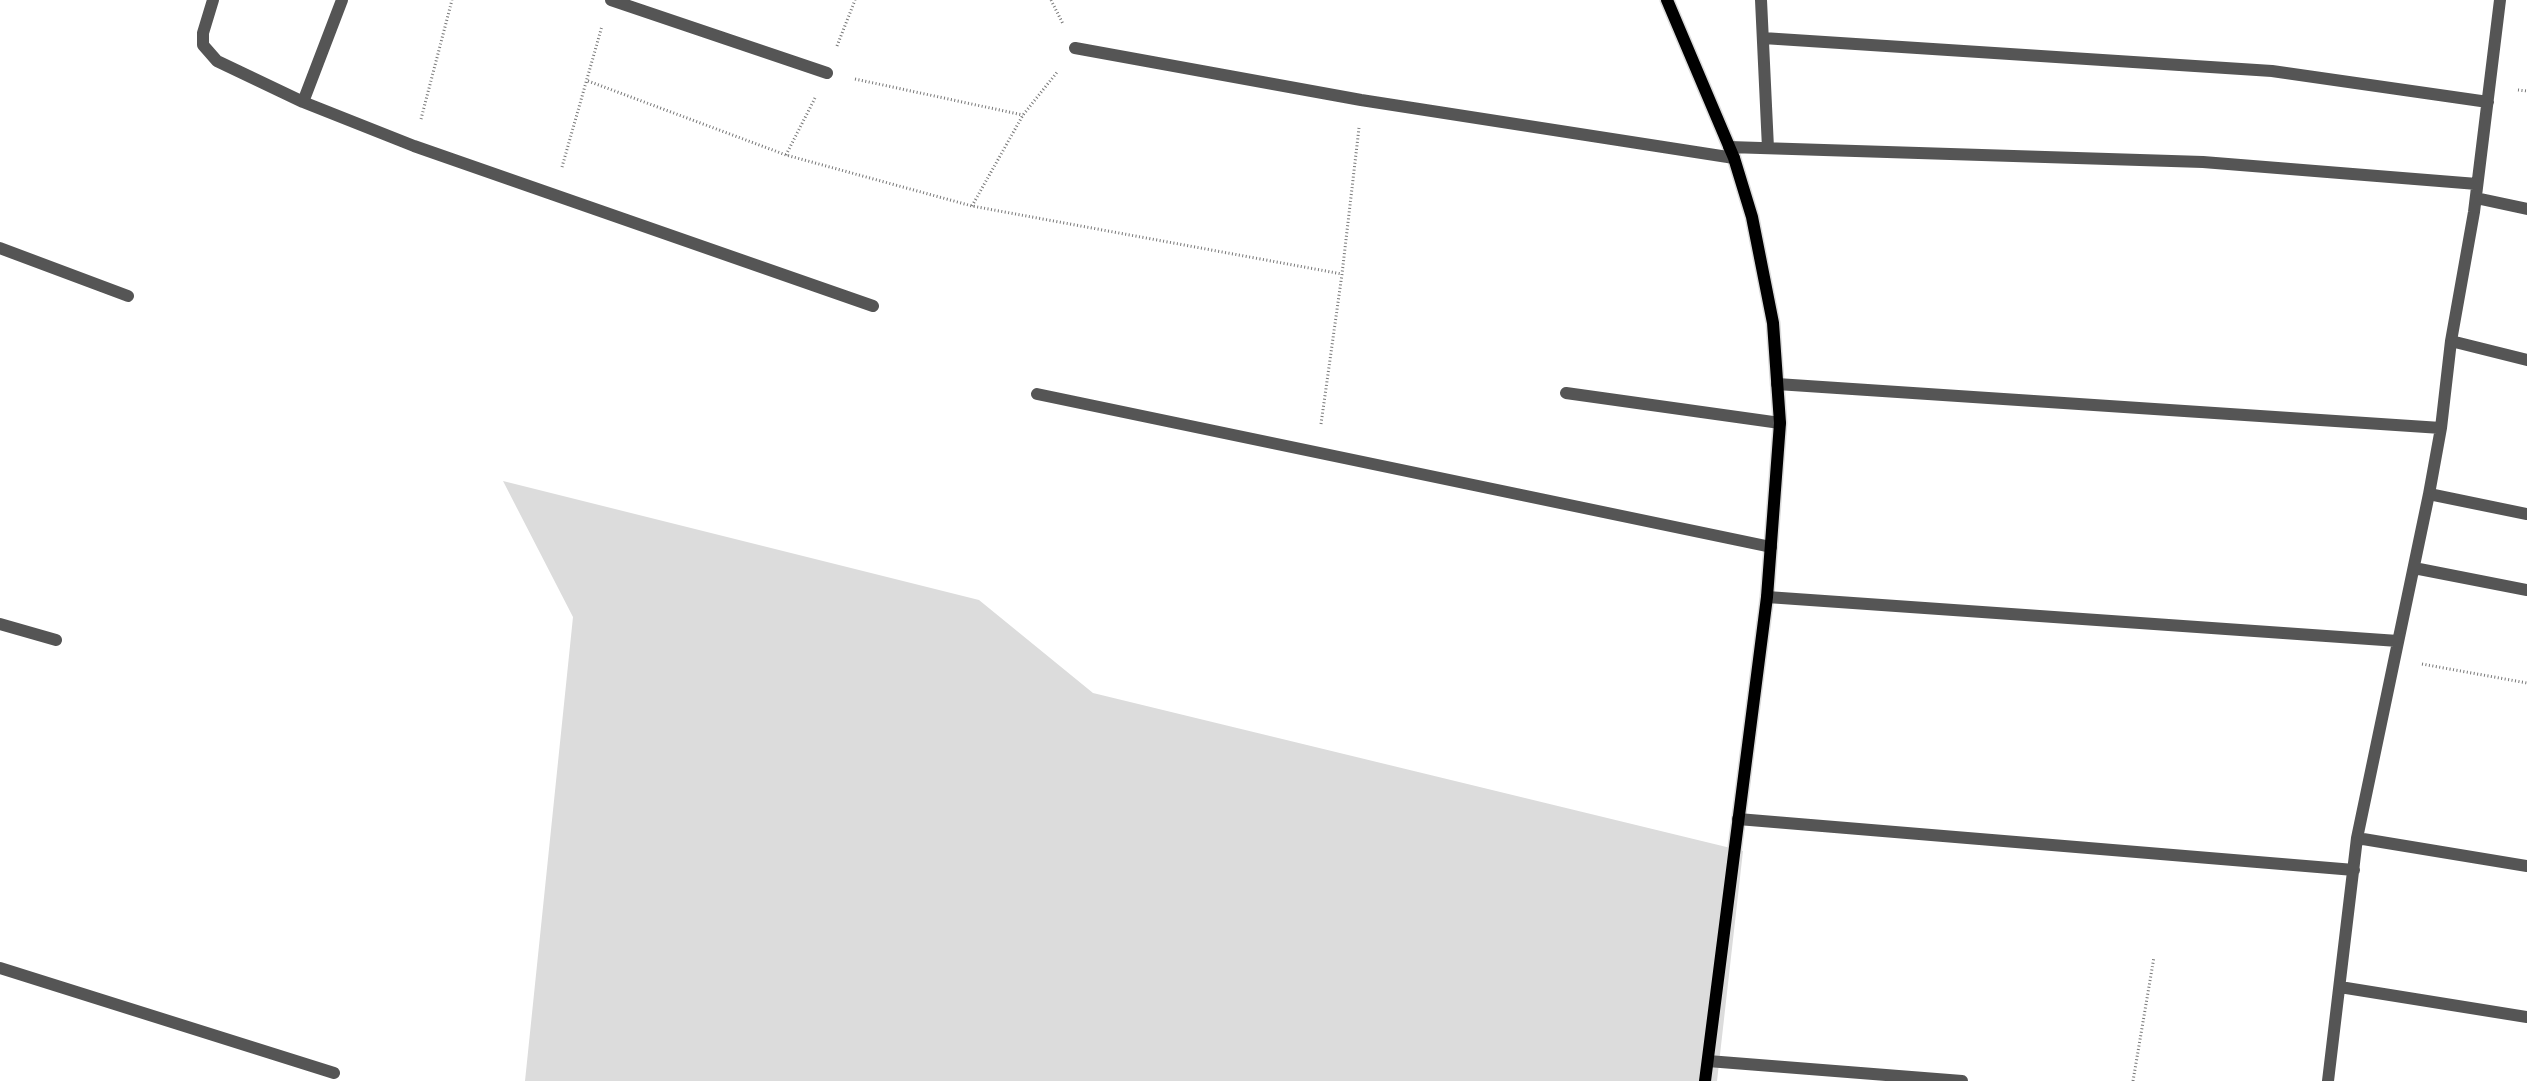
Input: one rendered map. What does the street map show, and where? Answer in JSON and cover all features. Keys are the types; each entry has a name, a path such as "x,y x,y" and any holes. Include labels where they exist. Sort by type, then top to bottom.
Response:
{"main road":[{"path":"1667,0 1732,152 1752,217 1773,323 1780,423 1767,597 1705,1081"}],"street":[{"path":"213,0 202,33 203,45 217,61 303,102 414,146 873,306"},
{"path":"303,102 342,0"},
{"path":"611,0 827,72"},
{"path":"1761,0 1768,148"},
{"path":"2328,1081 2357,838 2414,568 2441,428 2451,342 2476,198 2500,0"},
{"path":"1763,38 2272,71 2488,102"},
{"path":"1076,48 1361,100 1732,152 1768,148 2203,162 2477,184"},
{"path":"2476,198 2527,209"},
{"path":"0,248 128,296"},
{"path":"2451,342 2527,360"},
{"path":"1777,384 2441,428"},
{"path":"1038,394 1771,547"},
{"path":"1566,394 1780,423"},
{"path":"2429,494 2527,514"},
{"path":"2414,568 2527,590"},
{"path":"1767,597 2398,641"},
{"path":"0,624 56,640"},
{"path":"1738,819 2354,870"},
{"path":"2357,838 2527,866"},
{"path":"0,968 334,1073"},
{"path":"2340,987 2527,1017"},
{"path":"1708,1061 1962,1081"}],"path":[{"path":"414,146 452,0"},
{"path":"786,155 827,72 855,0"},
{"path":"554,194 588,82 604,18"},
{"path":"972,206 1023,115 1076,48"},
{"path":"827,72 1023,115"},
{"path":"588,82 786,155 972,206 1342,274"},
{"path":"1317,452 1342,274 1361,100"},
{"path":"2394,659 2527,683"},
{"path":"2133,1081 2154,957"}],"shaded area":[{"path":"503,481 979,600 1093,693 1743,851 1717,1081 525,1081 573,617"}]}
